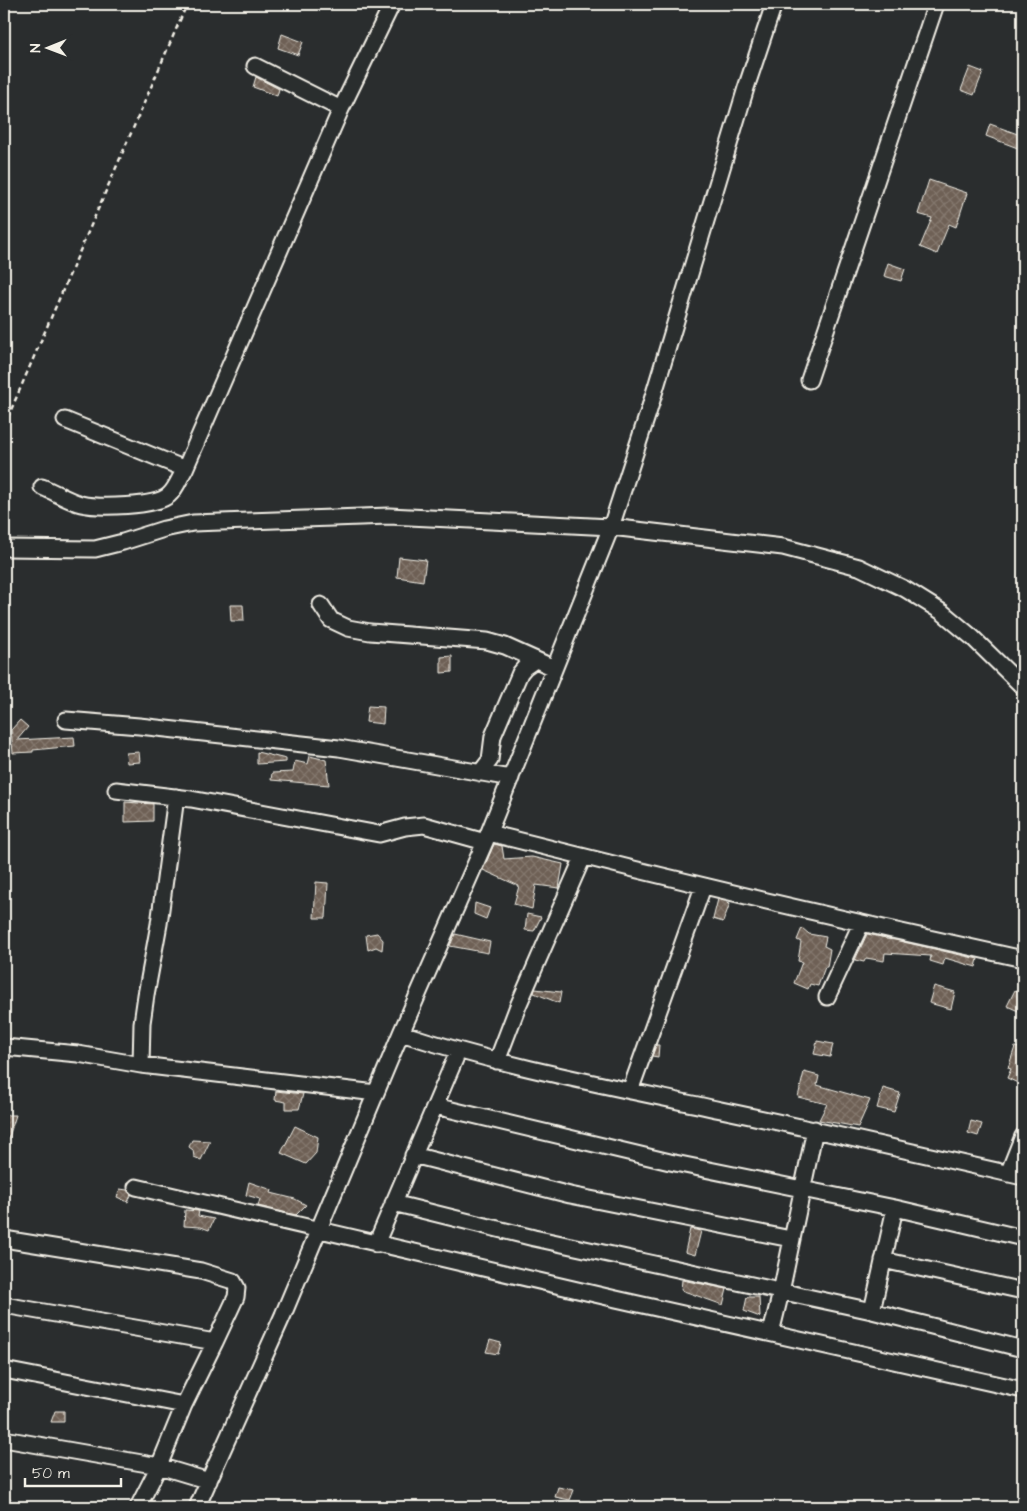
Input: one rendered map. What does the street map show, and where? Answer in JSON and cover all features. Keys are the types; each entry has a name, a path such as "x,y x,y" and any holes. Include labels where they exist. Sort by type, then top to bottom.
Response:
{"street":[{"path":"42,487 81,504 101,506 148,504 162,500 171,494 185,469 341,110 392,4"},
{"path":"198,1507 487,837 610,527 649,410 700,237 774,4"},
{"path":"810,380 936,4"},
{"path":"255,66 341,110"},
{"path":"65,420 185,469"},
{"path":"4,548 95,548 123,542 164,528 193,523 389,516 610,527 783,547 859,567 905,589 942,612 973,638 1023,687"},
{"path":"321,605 331,620 348,628 370,632 487,641 505,646 554,668"},
{"path":"480,773 490,760 493,736 520,673 535,660"},
{"path":"66,720 339,748 510,778"},
{"path":"116,790 252,809 378,834 424,824 583,857 861,924 1023,959"},
{"path":"141,1065 144,1004 159,924 176,797"},
{"path":"497,1061 583,857"},
{"path":"630,1090 703,886"},
{"path":"827,996 861,924"},
{"path":"401,1034 458,1052 497,1061 815,1129 1023,1177"},
{"path":"4,1047 78,1054 141,1065 376,1094"},
{"path":"376,1244 458,1052"},
{"path":"434,1106 670,1162 894,1208 1023,1238"},
{"path":"771,1333 815,1129"},
{"path":"1008,1174 1023,1136"},
{"path":"413,1155 570,1195 791,1239"},
{"path":"136,1187 376,1244 1023,1390"},
{"path":"393,1203 534,1238 872,1311 1023,1349"},
{"path":"872,1311 894,1208"},
{"path":"4,1240 201,1271 233,1281 238,1288 236,1297 184,1405 159,1466 138,1507"},
{"path":"883,1260 1023,1291"},
{"path":"4,1305 215,1342"},
{"path":"4,1370 184,1405"},
{"path":"4,1439 159,1466 209,1480"}],"path":[{"path":"4,426 187,4"}],"building":[{"path":"282,34 303,42 298,55 278,48"},
{"path":"970,67 983,72 974,95 961,90"},
{"path":"256,77 279,89 277,96 253,87"},
{"path":"990,124 1023,136 1023,150 986,136"},
{"path":"929,180 967,193 956,227 949,224 937,254 920,247 932,218 918,214"},
{"path":"888,263 905,269 901,281 884,276"},
{"path":"399,557 426,560 423,581 397,577"},
{"path":"230,605 243,605 244,621 231,621"},
{"path":"452,656 452,672 441,673 441,657"},
{"path":"368,706 384,707 383,724 366,722"},
{"path":"20,720 28,727 17,740 74,737 75,746 13,753 11,730"},
{"path":"139,752 140,762 127,763 126,753"},
{"path":"257,752 286,759 286,762 257,764"},
{"path":"310,756 326,760 329,785 271,780 272,773 293,772 295,761 308,764"},
{"path":"125,802 153,804 153,821 125,822"},
{"path":"494,844 502,846 504,859 532,857 563,864 559,888 536,885 532,909 514,904 519,886 483,870"},
{"path":"316,882 328,883 326,918 314,918"},
{"path":"718,899 730,903 723,922 713,919"},
{"path":"475,903 490,908 486,919 474,914"},
{"path":"527,914 541,917 534,931 525,930"},
{"path":"802,928 809,934 826,937 824,946 830,949 827,967 825,967 818,986 810,984 808,989 794,983 802,962 798,961 801,942 797,940"},
{"path":"377,933 383,940 382,950 376,947 368,950 366,935"},
{"path":"455,934 490,942 488,953 450,946"},
{"path":"867,934 978,959 976,967 945,958 943,965 930,961 931,956 885,953 884,961 866,958 864,962 855,960"},
{"path":"934,986 955,992 951,1009 929,1003"},
{"path":"535,989 561,992 559,1003 534,993"},
{"path":"1015,990 1023,993 1023,1013 1007,1006"},
{"path":"817,1041 833,1044 830,1057 814,1054"},
{"path":"656,1045 659,1045 658,1057 652,1056"},
{"path":"1015,1047 1023,1049 1023,1070 1018,1083 1007,1078 1011,1069 1008,1068"},
{"path":"804,1072 819,1076 817,1085 870,1100 858,1127 819,1120 827,1104 798,1097"},
{"path":"883,1088 900,1093 894,1112 877,1108"},
{"path":"276,1091 303,1094 299,1109 286,1109 286,1102 275,1100"},
{"path":"4,1115 16,1115 6,1146 4,1145"},
{"path":"971,1121 982,1124 978,1136 968,1133"},
{"path":"295,1126 318,1137 316,1153 306,1164 281,1153"},
{"path":"192,1140 210,1141 201,1160 194,1157 193,1150 189,1147"},
{"path":"249,1182 272,1190 271,1193 295,1199 306,1205 296,1215 258,1206 260,1199 246,1195"},
{"path":"120,1189 127,1190 131,1195 128,1202 117,1197"},
{"path":"185,1210 199,1211 198,1216 214,1219 209,1230 201,1227 184,1226"},
{"path":"690,1229 701,1231 695,1255 685,1252"},
{"path":"682,1280 727,1289 723,1305 681,1290"},
{"path":"747,1297 759,1297 760,1317 744,1311"},
{"path":"490,1340 501,1343 498,1354 486,1352"},
{"path":"55,1411 64,1411 64,1422 51,1422"},
{"path":"558,1487 574,1490 570,1500 555,1497"}]}
